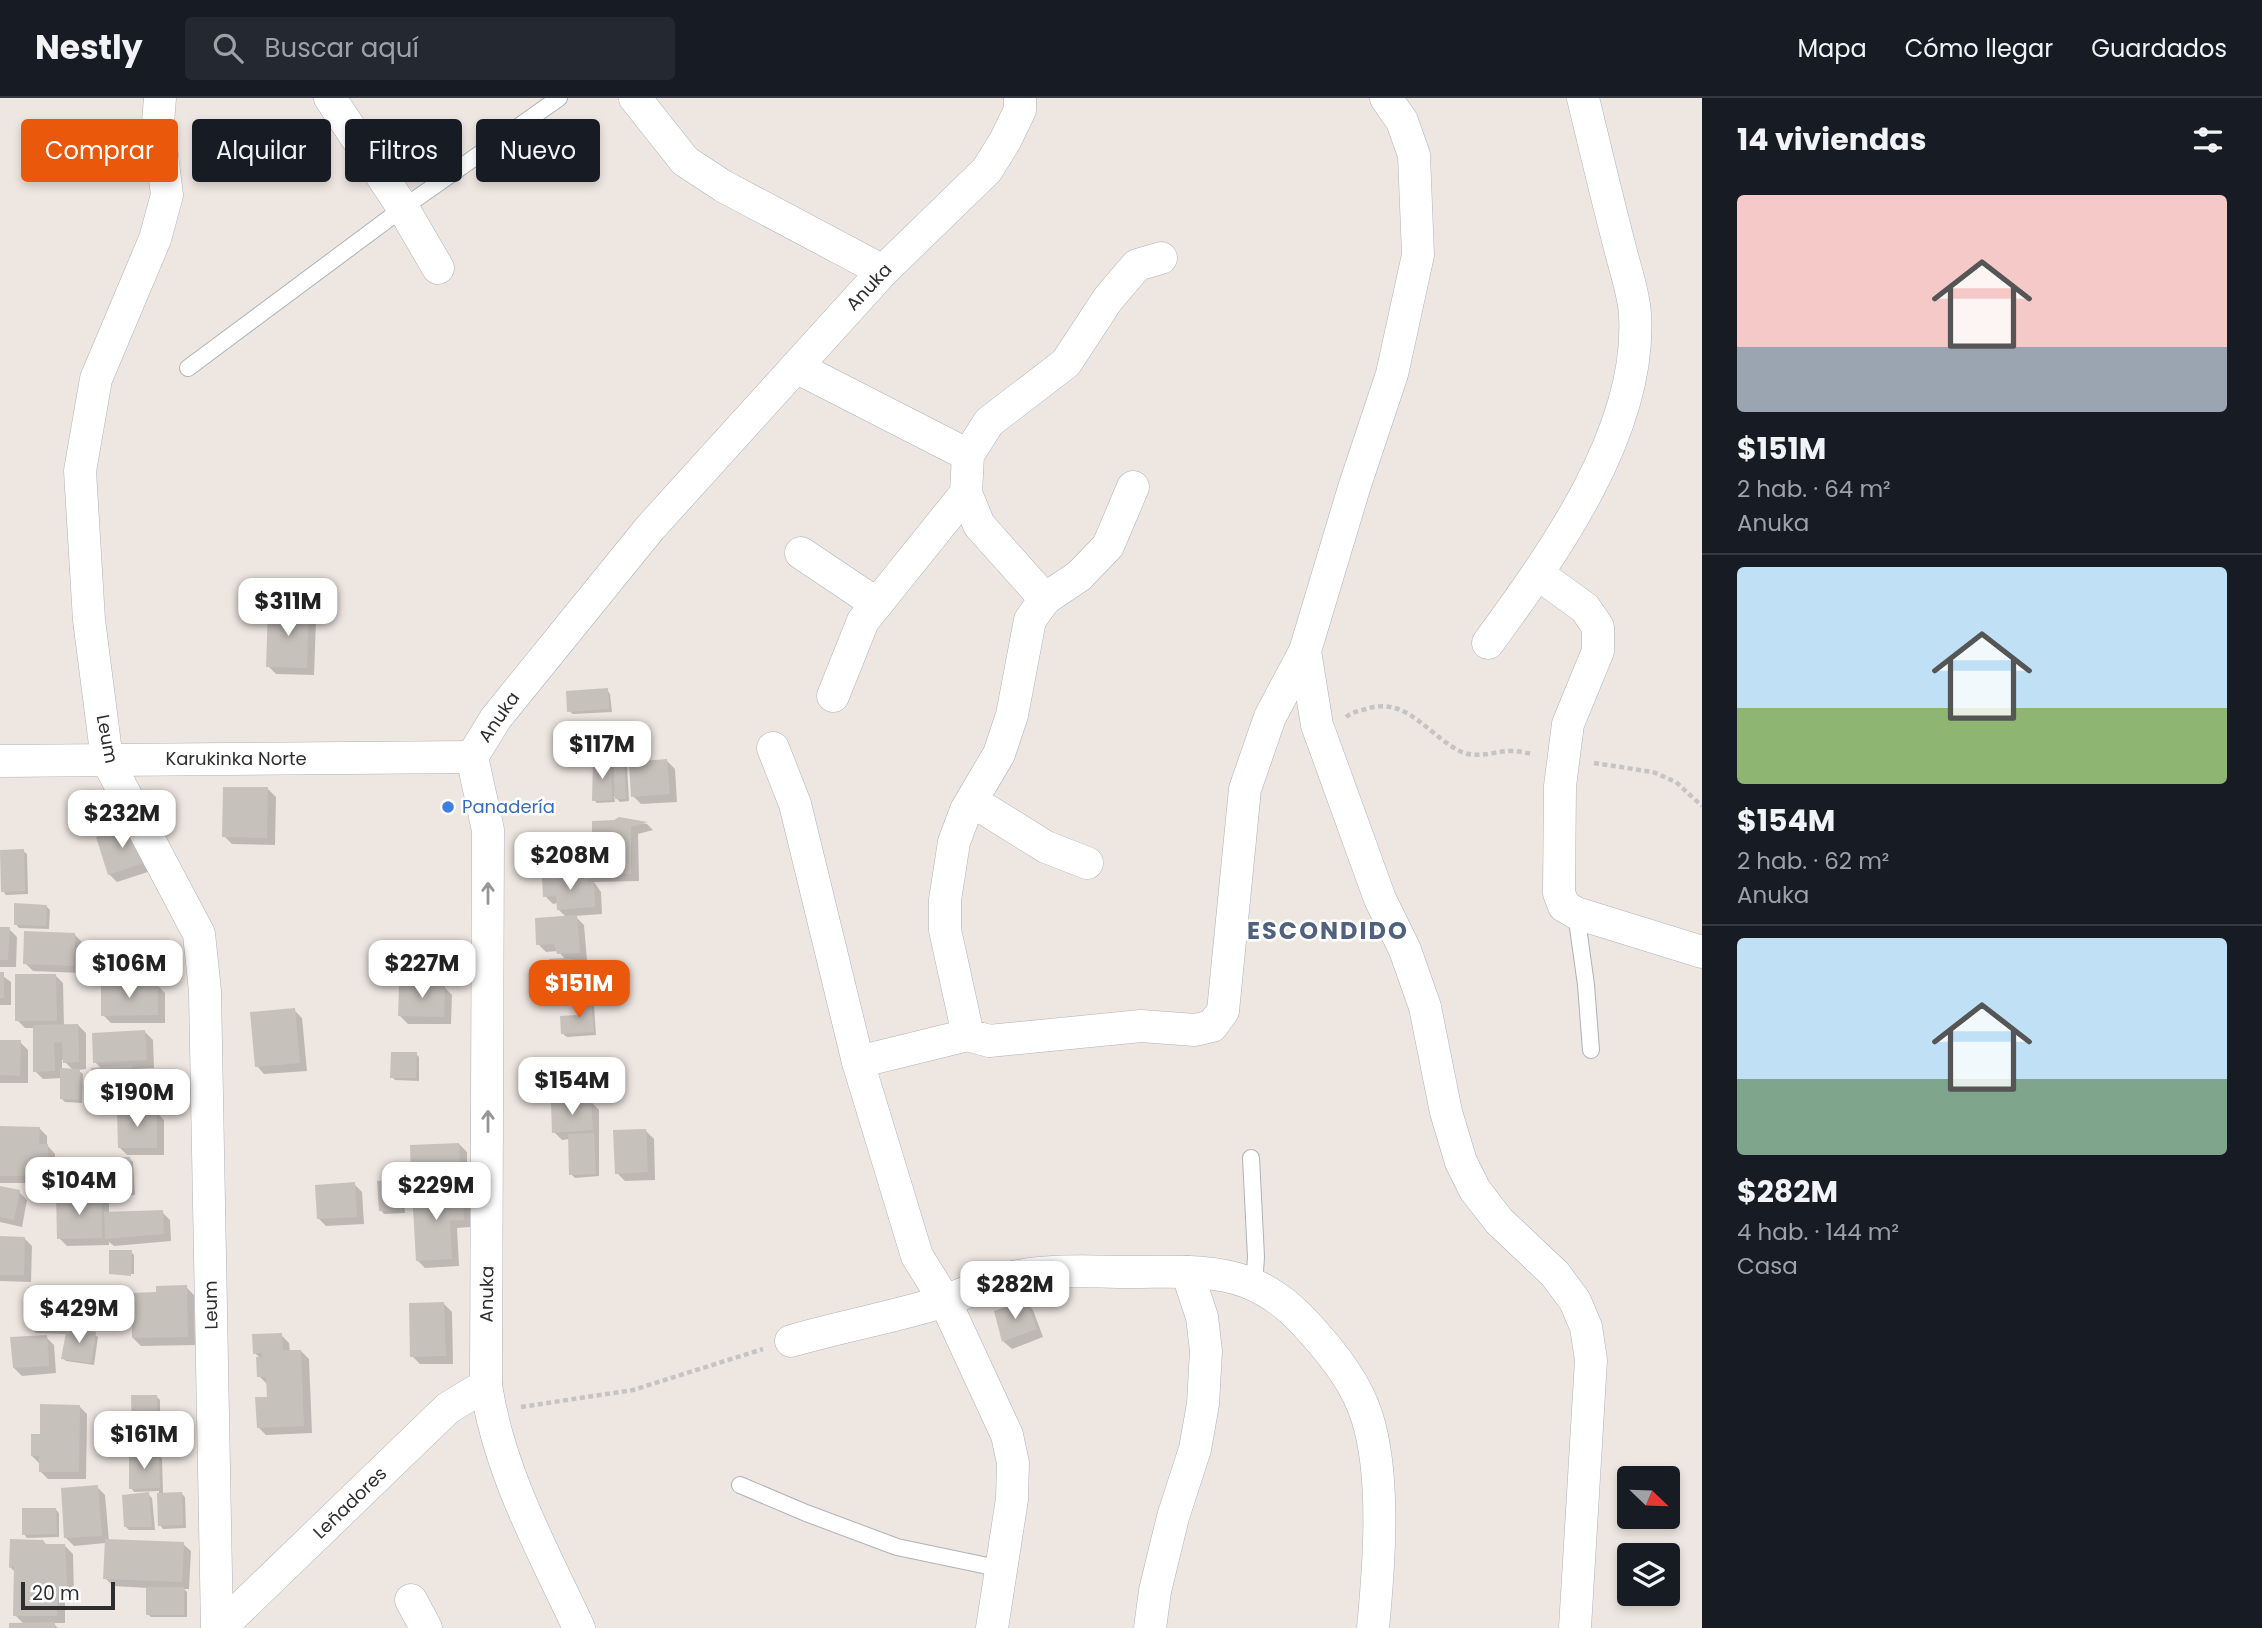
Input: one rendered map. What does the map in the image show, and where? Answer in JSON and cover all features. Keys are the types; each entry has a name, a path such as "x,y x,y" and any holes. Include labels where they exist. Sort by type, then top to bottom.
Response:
{"street":[{"name":"Leum","path":"159,98 158,123 167,195 155,239 96,379 80,471 89,620 107,760 199,934 205,991 219,1628"},
{"path":"330,98 403,208 438,268"},
{"path":"635,98 685,161 723,186 883,271"},
{"name":"Anuka","path":"579,1628 510,1481 488,1399 488,830 472,757 496,718 642,539 883,271 987,170 1020,110 1020,98"},
{"path":"858,1062 968,1035 989,1041 1141,1026 1195,1030 1212,1026 1223,1011 1245,789 1270,717 1305,651 1392,374 1418,255 1414,155 1402,121 1386,98"},
{"path":"1488,643 1538,574 1586,495 1618,420 1634,360 1635,313 1583,98"},
{"path":"1045,599 979,525 966,493 968,455 989,422 1066,363 1108,299 1137,265 1161,258"},
{"path":"796,367 968,455"},
{"path":"968,1035 945,930 945,900 954,842 972,802 999,754 1012,715 1030,620 1045,599 1079,576 1108,546 1133,487"},
{"path":"833,696 863,621 966,493"},
{"path":"801,552 877,604"},
{"path":"1538,574 1585,607 1598,627 1598,651 1568,724 1560,786 1559,893 1564,906 1576,913 1702,952"},
{"path":"1305,651 1317,725 1380,899 1405,950 1425,1007 1446,1112 1461,1162 1475,1189 1499,1221 1562,1283 1575,1301 1586,1327 1591,1360 1575,1628"},
{"path":"773,748 795,804 858,1062 917,1256 945,1301 1007,1435 1013,1463 1012,1499 992,1628"},
{"name":"Karukinka Norte","path":"0,761 472,757"},
{"path":"972,802 1046,847 1087,863"},
{"path":"791,1340 841,1326 911,1312 1005,1279 1051,1272 1187,1272 1254,1285 1295,1311 1332,1353 1351,1381 1367,1417 1379,1473 1373,1628"},
{"path":"1150,1628 1155,1591 1173,1517 1195,1449 1203,1404 1206,1351 1202,1317 1187,1272"},
{"name":"Leñadores","path":"219,1628 448,1408 488,1399"},
{"path":"411,1600 426,1628"}],"lane":[{"path":"188,368 403,208 559,98"},
{"path":"1576,913 1586,985 1591,1050"},
{"path":"1251,1157 1256,1257 1254,1285"},
{"path":"740,1485 897,1547 1002,1569"}],"path":[{"path":"1331,763 1337,727 1350,714 1376,706 1406,710 1464,753 1482,755 1510,751 1653,772 1676,782 1702,806"},
{"path":"488,1399 633,1390 791,1340"}],"building":[{"path":"268,609 309,610 307,668 266,667"},
{"path":"608,688 609,709 567,712 566,691"},
{"path":"598,729 599,756 574,757 573,730"},
{"path":"667,759 670,794 631,797 629,762"},
{"path":"624,760 626,799 615,799 613,761"},
{"path":"593,761 611,761 612,800 592,801"},
{"path":"223,787 268,787 267,838 222,837"},
{"path":"619,817 648,822 631,827 631,874 587,875 586,839 592,839 592,821 614,820"},
{"path":"136,825 147,862 108,875 96,837"},
{"path":"24,849 25,891 1,892 0,850"},
{"path":"587,875 588,882 594,882 595,907 557,910 556,896 543,897 542,878"},
{"path":"14,903 47,905 46,926 14,925"},
{"path":"577,915 580,953 557,954 554,944 536,945 535,918"},
{"path":"0,927 10,927 8,960 0,960"},
{"path":"24,931 75,933 74,966 23,964"},
{"path":"565,958 585,962 585,972 578,987 571,988 567,994 551,995 549,959"},
{"path":"0,972 4,972 4,998 0,998"},
{"path":"15,974 56,974 57,1021 15,1021"},
{"path":"101,984 158,984 158,1015 101,1016"},
{"path":"399,984 445,985 444,1017 398,1016"},
{"path":"591,1000 594,1032 561,1034 560,1016 577,1015 576,1001"},
{"path":"295,1008 300,1063 255,1067 250,1012"},
{"path":"78,1024 79,1062 63,1063 62,1042 54,1043 55,1071 33,1072 33,1025"},
{"path":"145,1030 147,1060 93,1063 92,1033"},
{"path":"0,1040 21,1040 20,1076 0,1075"},
{"path":"391,1052 417,1052 416,1078 390,1078"},
{"path":"132,1065 133,1101 92,1104 91,1068"},
{"path":"60,1068 80,1069 79,1100 60,1099"},
{"path":"591,1100 593,1130 552,1133 551,1103"},
{"path":"117,1110 157,1110 157,1148 118,1148"},
{"path":"0,1126 40,1127 39,1144 48,1144 47,1176 0,1176"},
{"path":"646,1129 648,1172 615,1174 613,1130"},
{"path":"594,1133 596,1174 569,1175 568,1134"},
{"path":"459,1143 460,1166 448,1166 449,1179 411,1180 410,1145"},
{"path":"130,1157 132,1192 114,1193 112,1158"},
{"path":"400,1180 402,1210 379,1211 377,1181"},
{"path":"355,1182 357,1217 317,1219 315,1185"},
{"path":"0,1186 20,1190 14,1220 0,1217"},
{"path":"463,1189 464,1220 450,1221 452,1259 416,1261 412,1191"},
{"path":"56,1195 102,1195 102,1238 57,1239"},
{"path":"163,1210 164,1234 105,1239 104,1212"},
{"path":"0,1236 25,1237 24,1275 0,1275"},
{"path":"109,1250 132,1250 131,1276 109,1274"},
{"path":"187,1285 188,1337 132,1338 131,1293 156,1292 156,1286"},
{"path":"28,1287 85,1288 84,1327 27,1326"},
{"path":"1026,1300 1037,1329 1002,1342 994,1311"},
{"path":"444,1302 446,1356 410,1357 409,1303"},
{"path":"67,1327 96,1332 91,1363 61,1359"},
{"path":"282,1333 283,1350 301,1350 304,1426 257,1428 255,1397 267,1397 266,1377 257,1377 256,1357 262,1357 262,1353 253,1354 252,1334"},
{"path":"47,1335 49,1366 13,1368 10,1337"},
{"path":"131,1395 157,1395 158,1429 132,1430"},
{"path":"40,1404 80,1405 79,1472 39,1472 39,1456 31,1456 31,1434 40,1434"},
{"path":"159,1453 160,1488 129,1489 129,1454"},
{"path":"98,1485 102,1536 64,1538 61,1488"},
{"path":"149,1492 152,1527 124,1527 122,1495"},
{"path":"182,1492 183,1525 158,1526 157,1493"},
{"path":"22,1508 56,1508 57,1534 22,1535"},
{"path":"10,1539 65,1544 67,1586 58,1589 57,1616 13,1616 14,1566 9,1568"},
{"path":"105,1539 184,1542 182,1582 103,1579"},
{"path":"146,1587 184,1587 184,1615 146,1615"},
{"path":"55,1622 55,1628 9,1628 9,1623"}],"place":[{"name":"Panadería","path":"448,807"}],"district":[{"name":"ESCONDIDO","path":"1328,931"}]}
